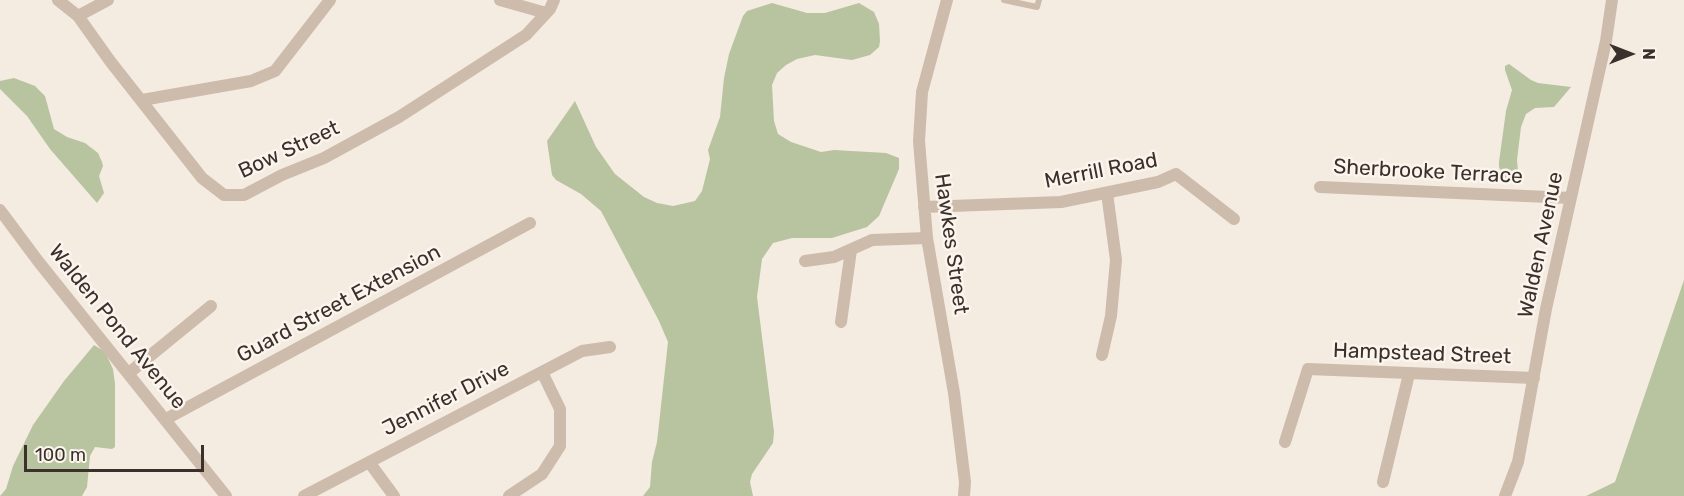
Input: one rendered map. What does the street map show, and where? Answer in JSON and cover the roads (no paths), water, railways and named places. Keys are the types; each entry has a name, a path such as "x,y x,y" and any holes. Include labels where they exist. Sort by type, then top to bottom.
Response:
{"street":[{"name":"Bow Street","path":"58,0 78,16 110,61 202,178 224,195 244,195 324,158 399,117 526,35 546,13 554,0"},
{"path":"78,16 108,0"},
{"path":"142,100 251,81 275,71 330,0"},
{"path":"500,0 546,13"},
{"name":"Hawkes Street","path":"947,0 922,92 919,141 927,238 954,393 965,482 964,496"},
{"name":"Walden Avenue","path":"1505,496 1518,462 1546,309 1606,40 1612,0"},
{"name":"Merrill Road","path":"924,207 1061,202 1158,182 1176,174 1234,219"},
{"name":"Sherbrooke Terrace","path":"1320,187 1571,198"},
{"path":"1102,355 1112,316 1116,260 1107,194"},
{"name":"Walden Pond Avenue","path":"0,210 226,496"},
{"name":"Guard Street Extension","path":"166,419 530,223"},
{"path":"805,261 834,257 872,240 927,238"},
{"path":"841,322 851,250"},
{"path":"129,373 211,306"},
{"name":"Jennifer Drive","path":"304,496 582,351 610,347"},
{"name":"Hampstead Street","path":"1285,442 1308,369 1534,378"},
{"path":"509,496 542,474 560,446 560,409 542,372"},
{"path":"1383,482 1410,374"},
{"path":"369,462 394,496"},
{"path":"965,482 970,496"}],"lane":[{"path":"1004,0 1037,7 1039,0"}]}
